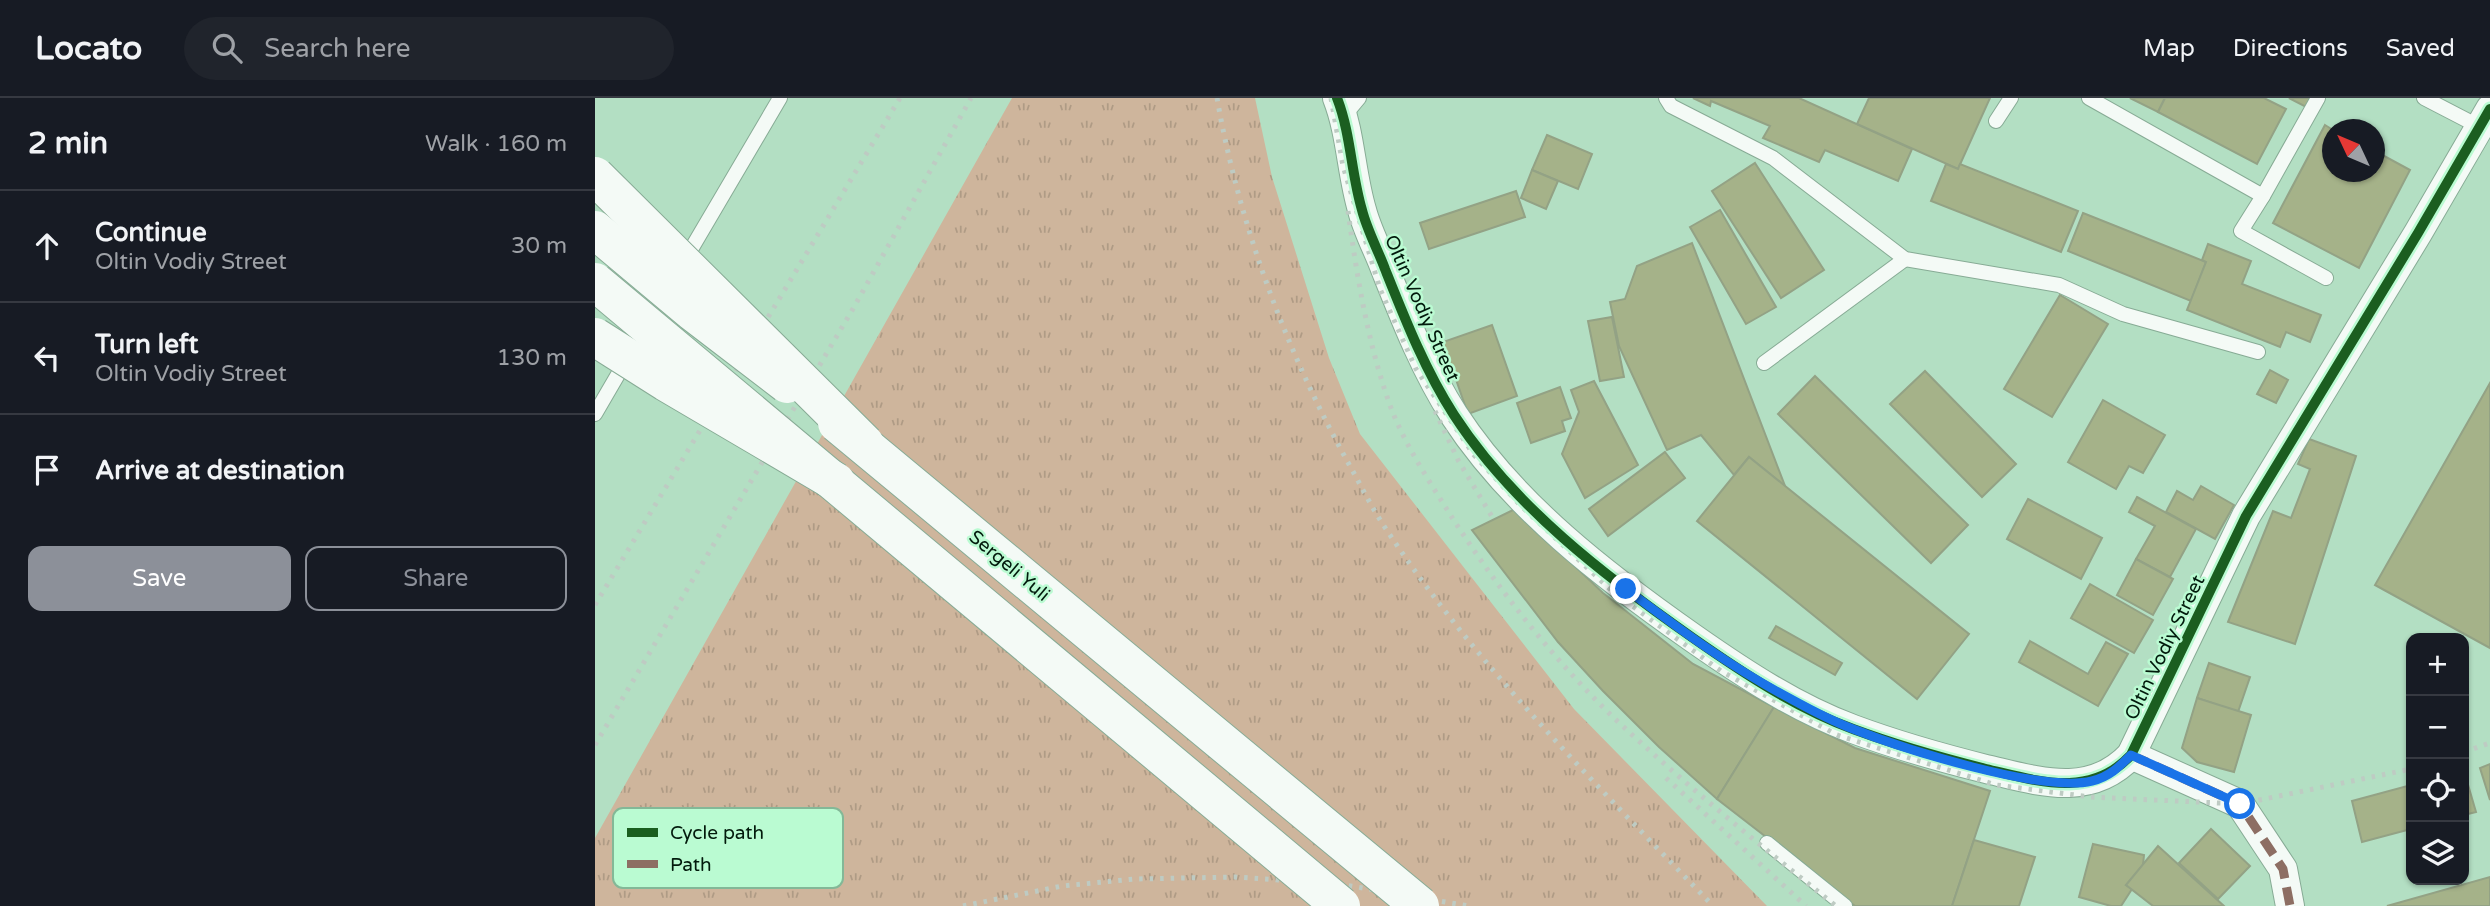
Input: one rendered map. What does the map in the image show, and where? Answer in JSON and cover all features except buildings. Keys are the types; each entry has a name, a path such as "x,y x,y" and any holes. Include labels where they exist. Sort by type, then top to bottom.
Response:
{"main road":[{"path":"595,176 865,444"},
{"name":"Sergeli Yuli","path":"595,230 693,312 865,444 1420,906"},
{"path":"595,282 1341,906"},
{"path":"595,337 836,482"}],"street":[{"name":"Oltin Vodiy Street","path":"1347,104 1362,211 1406,322 1444,399 1476,444 1529,505 1626,589 1752,677 1791,700 1852,729 1979,767 2056,783 2089,782 2102,778 2117,769 2131,755 2246,516 2485,118"},
{"path":"2131,755 2240,804 2283,869 2290,906"}],"lane":[{"path":"595,414 780,98"},
{"path":"1666,98 1671,106 1773,158 1905,259 2059,285 2123,314 2258,352"},
{"path":"1997,121 2011,98"},
{"path":"2089,98 2263,196"},
{"path":"2318,98 2241,231 2326,278"},
{"path":"2424,98 2485,118"},
{"path":"1764,363 1905,259"},
{"path":"1767,843 1845,906"}],"green space":[{"path":"1012,98 1255,98 1272,177 1329,358 1360,434 1574,709 1767,906 595,906 595,838"}],"railway":[{"path":"595,605 900,98"},
{"path":"595,745 854,307 971,98"},
{"path":"1217,98 1239,196 1253,244 1288,339 1331,431 1380,520 1420,578 1498,676 1582,770 1713,906"},
{"path":"1331,98 1343,166 1380,289 1416,369 1474,455 1521,506 1612,591 1721,671 1837,735 1996,785 2091,797 2240,804 2406,770"},
{"path":"1348,211 1364,311 1391,408 1419,465 1489,572 1548,648 1613,717 1695,790 1836,906"},
{"path":"1435,411 1458,460 1494,520"},
{"path":"2469,750 2490,743"},
{"path":"1666,778 1806,906"},
{"path":"963,906 1062,886 1135,879 1235,877 1339,884 1469,906"}],"marked path":[{"path":"2131,755 2240,804 2283,869 2290,906"}],"cycle path":[{"path":"1337,98 1364,217 1425,362 1454,415 1478,448 1504,480 1563,538 1660,615 1751,677 1811,711 1869,735 1936,756 2025,778 2063,783 2098,777 2115,769 2131,755 2246,516 2490,109"}],"route":[{"path":"1626,589 1752,677 1791,700 1852,729 1937,756 2022,778 2056,783 2089,782 2102,778 2117,769 2131,755 2240,804"}]}
